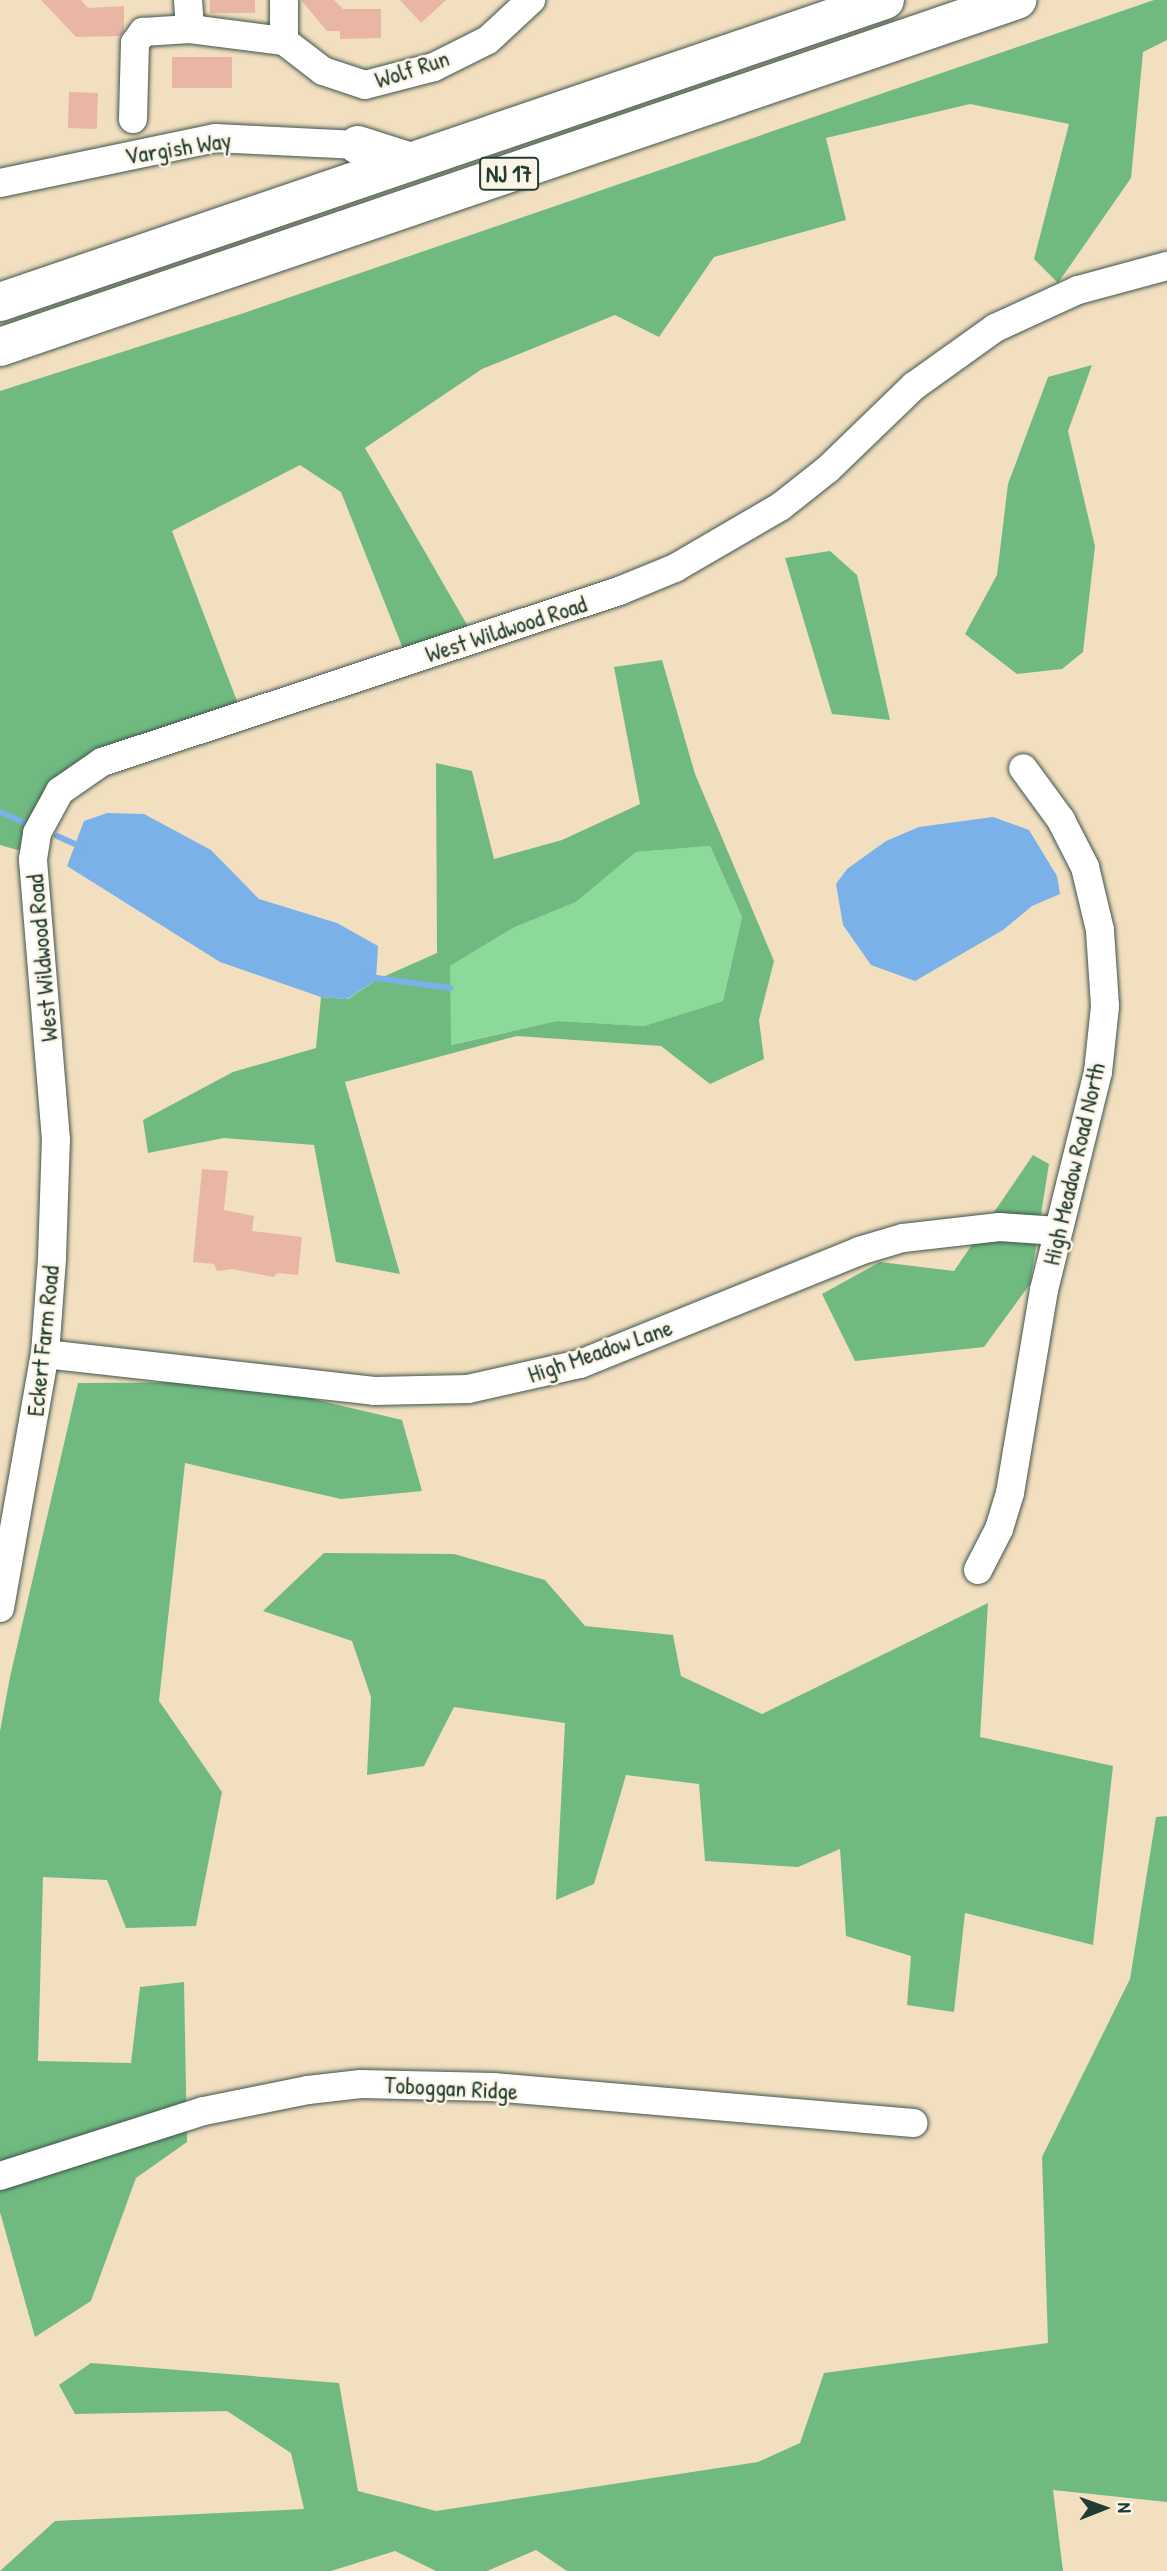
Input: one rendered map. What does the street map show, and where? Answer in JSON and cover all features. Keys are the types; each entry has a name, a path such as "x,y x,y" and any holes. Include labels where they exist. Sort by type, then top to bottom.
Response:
{"highway":[{"name":"NJ 17","path":"0,302 886,0"},
{"name":"NJ 17","path":"0,347 1017,0"},
{"path":"358,145 408,161"}],"street":[{"path":"188,0 190,29"},
{"path":"133,119 135,43 143,32 190,29 284,41 284,0"},
{"name":"Wolf Run","path":"284,41 323,71 365,85 434,66 488,40 531,0"},
{"name":"Vargish Way","path":"0,183 215,138 358,145"},
{"name":"West Wildwood Road","path":"52,1072 33,859 46,810 79,774 102,762 610,594 675,568 780,507 828,469 914,386 995,328 1078,290 1167,266"},
{"name":"High Meadow Road North","path":"978,1570 999,1529 1010,1493 1058,1231 1098,1072 1104,968 1091,886 1079,852 1023,768"},
{"name":"Eckert Farm Road","path":"0,1608 45,1354 55,1222 52,1072"},
{"name":"High Meadow Lane","path":"45,1354 374,1391 468,1389 580,1364 859,1251 903,1238 999,1227 1058,1231"},
{"name":"Toboggan Ridge","path":"0,2176 204,2111 308,2090 361,2084 494,2087 913,2123"}],"green space":[{"path":"1154,0 1167,0 1167,40 1143,52 1131,178 1058,283 1034,259 1069,124 970,104 826,138 846,220 714,257 659,337 615,315 482,369 365,448 477,642 409,664 341,492 300,465 172,531 245,722 69,784 35,855 0,845 0,391 244,313"},
{"path":"1092,365 1068,431 1095,546 1083,652 1062,669 1017,674 965,634 997,575 1008,484 1048,377"},
{"path":"830,551 857,575 890,720 832,714 785,558"},
{"path":"662,660 695,774 774,961 759,1020 764,1059 710,1084 661,1046 517,1036 345,1082 400,1274 336,1262 314,1145 224,1138 148,1153 143,1120 233,1072 316,1048 321,997 348,999 376,980 437,953 436,763 472,771 494,859 562,840 640,804 614,667","holes":["710,846 742,917 723,1001 644,1026 557,1021 451,1045 450,966 513,928 576,902 636,852"]},
{"path":"710,846 742,917 723,1001 644,1026 557,1021 450,1045 450,966 513,928 576,902 636,852"},
{"path":"1033,1155 1049,1164 1030,1284 984,1347 855,1361 822,1294 880,1262 954,1271"},
{"path":"241,1382 402,1420 422,1491 341,1499 185,1463 159,1701 222,1792 196,1926 126,1928 107,1880 43,1877 38,2061 131,2063 140,1987 184,1982 187,2142 136,2178 91,2301 35,2337 0,2212 0,1731 10,1677 78,1383"},
{"path":"324,1553 454,1554 545,1580 585,1626 673,1635 681,1676 762,1714 988,1603 980,1737 1113,1766 1093,1945 965,1913 954,2012 907,2005 911,1956 846,1936 840,1849 798,1867 705,1861 699,1784 626,1775 594,1884 556,1900 565,1723 454,1707 424,1766 367,1775 371,1697 352,1641 263,1611"},
{"path":"1167,1816 1167,2502 1053,2490 1063,2571 567,2571 536,2550 487,2571 436,2571 395,2551 331,2571 0,2571 55,2521 304,2509 291,2453 227,2411 75,2414 59,2385 91,2363 339,2383 358,2491 436,2511 758,2462 800,2443 824,2373 1048,2343 1042,2157 1130,1979 1156,1817"}],"water":[{"path":"107,813 144,814 211,850 259,899 337,923 378,946 376,980 347,999 321,997 220,962 67,866 84,821"},
{"path":"993,817 1029,830 1057,876 1060,894 1032,906 1003,930 915,981 871,965 843,925 836,884 847,869 886,841 919,827"}],"building":[{"path":"41,0 81,0 88,8 124,6 124,30 121,36 76,37"},
{"path":"210,0 255,0 255,13 210,13"},
{"path":"301,0 334,0 343,9 381,9 381,38 340,39 340,31 327,31"},
{"path":"400,0 446,0 421,23"},
{"path":"172,57 232,57 232,88 172,88"},
{"path":"69,92 98,93 97,129 68,128"},
{"path":"202,1169 228,1171 224,1210 254,1216 252,1231 302,1237 298,1275 278,1273 273,1277 232,1269 217,1271 214,1264 193,1262"}],"waterway":[{"path":"0,812 25,823"},
{"path":"57,836 82,847"},
{"path":"369,977 450,988"}]}
